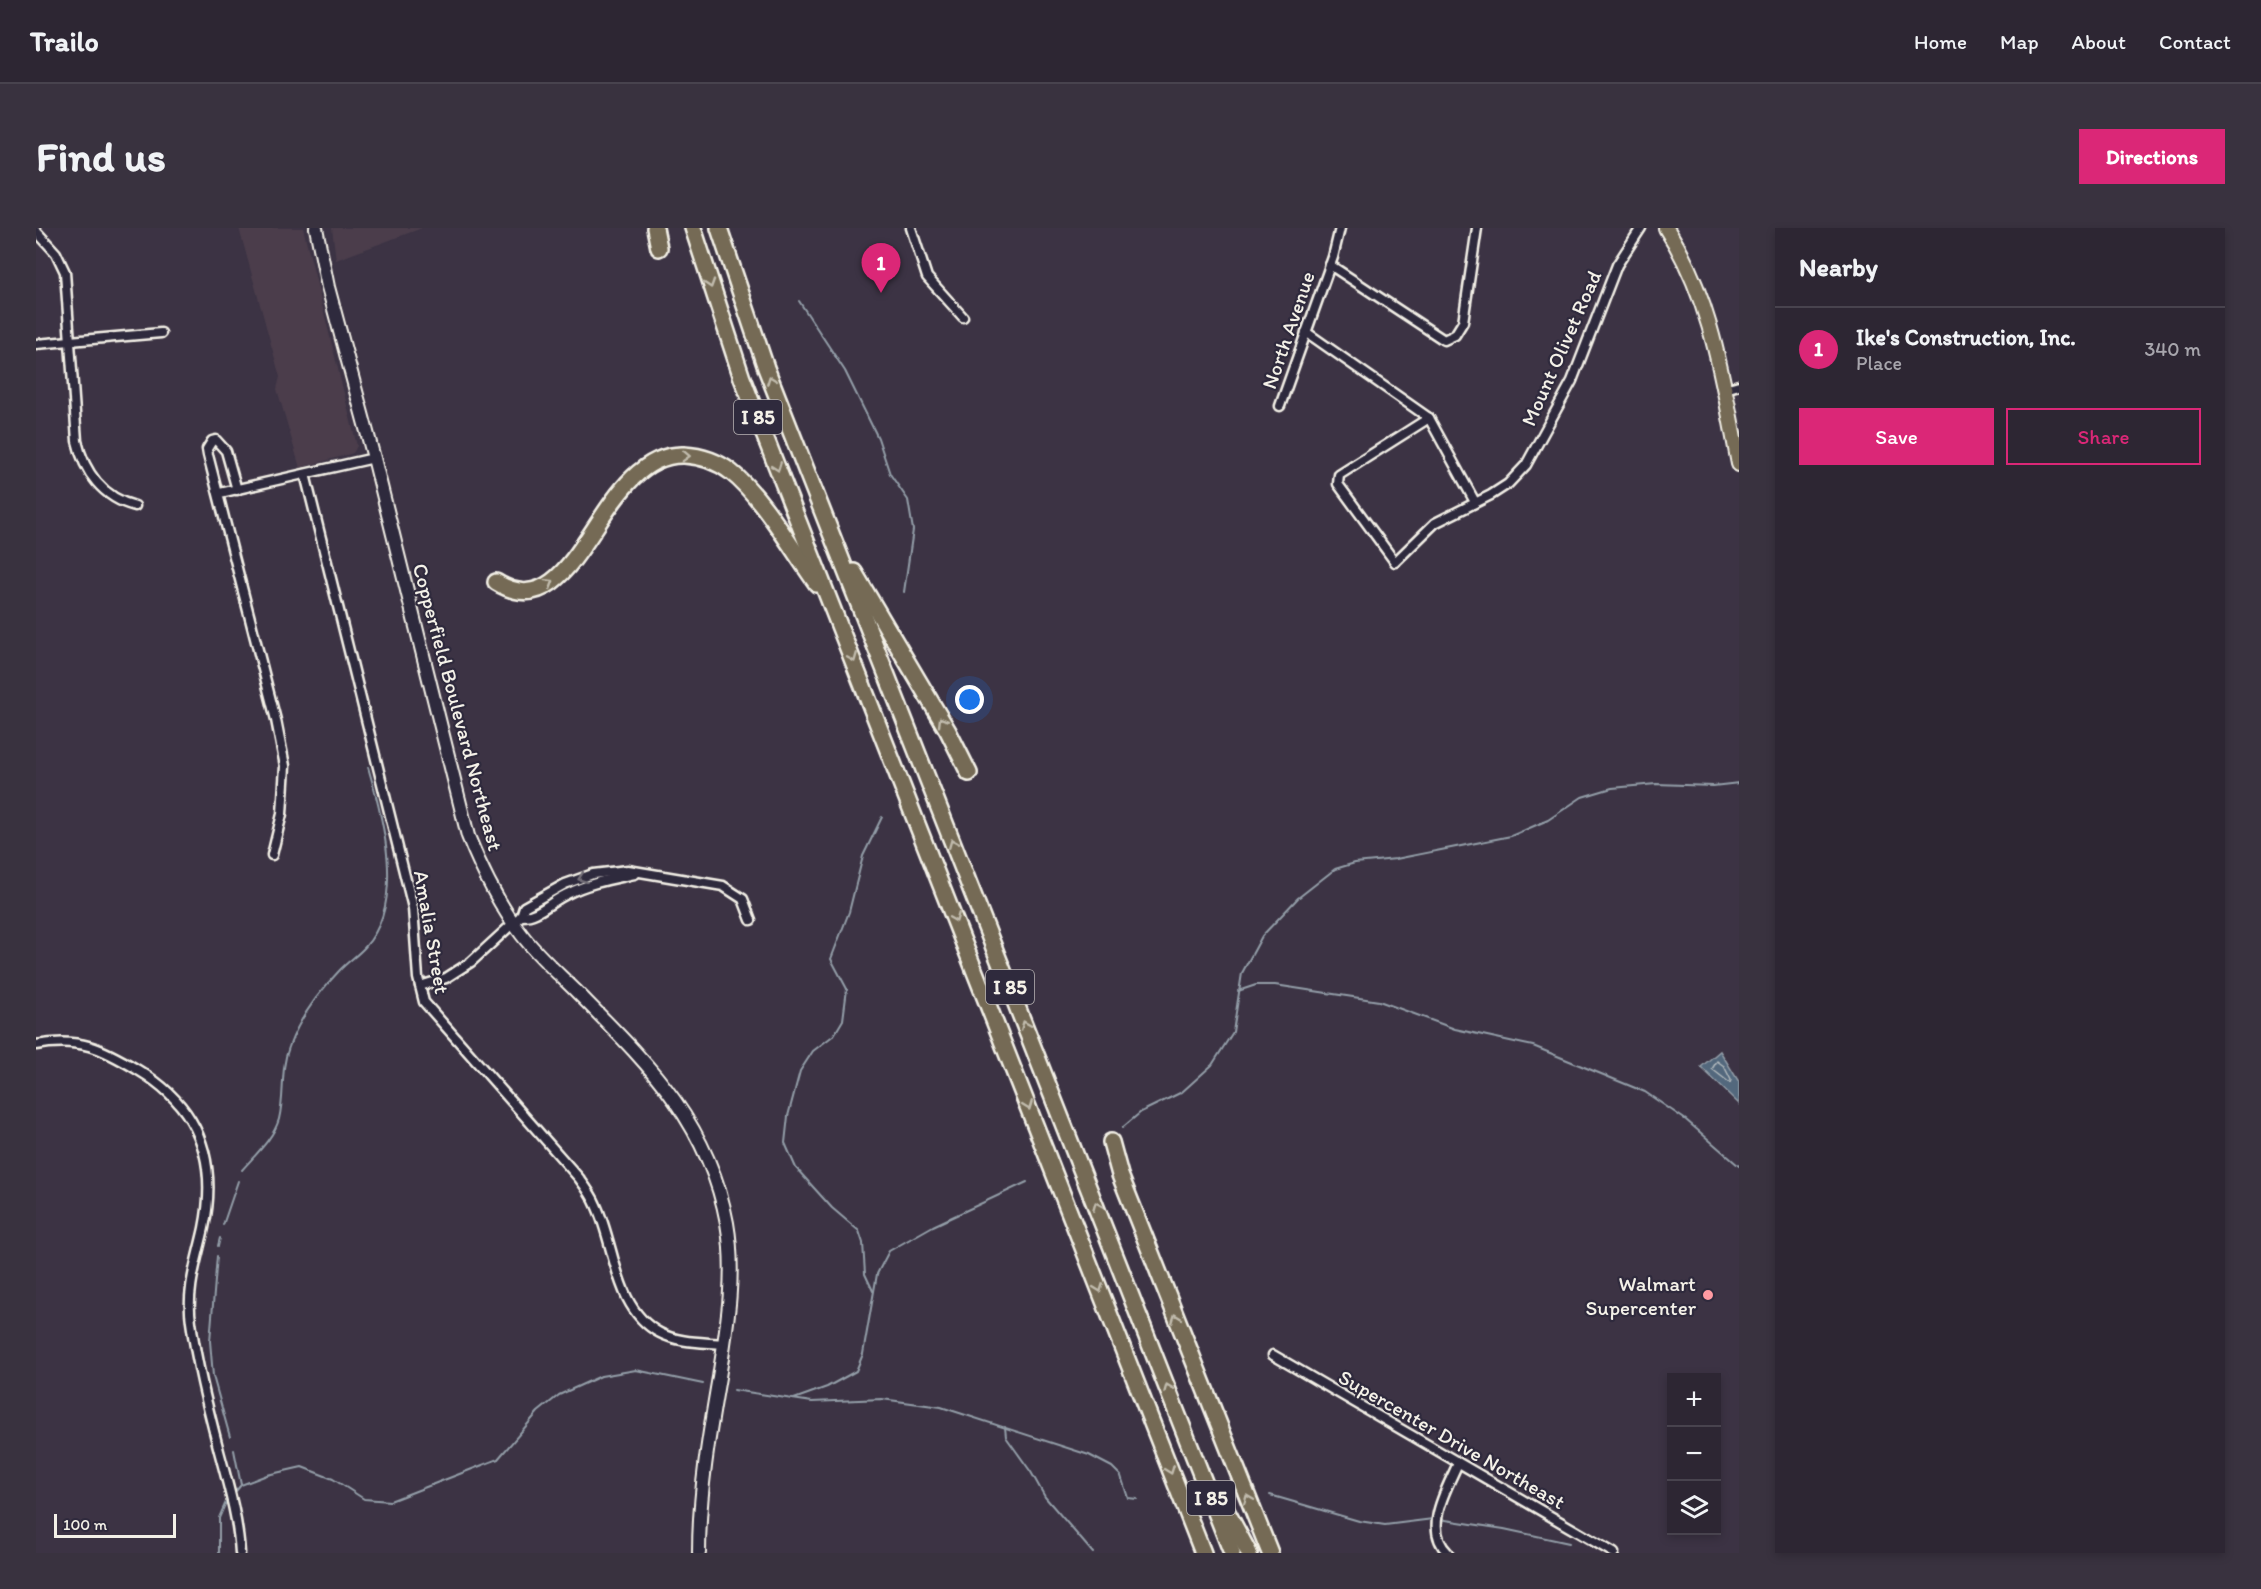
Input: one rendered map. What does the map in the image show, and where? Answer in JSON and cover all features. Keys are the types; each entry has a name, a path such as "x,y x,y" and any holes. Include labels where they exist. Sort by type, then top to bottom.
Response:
{"highway":[{"path":"655,228 658,248"},
{"name":"I 85","path":"693,228 708,280 742,378 1203,1553"},
{"name":"I 85","path":"719,228 762,357 1232,1553"},
{"path":"496,582 506,588 522,592 553,583 566,570 624,485 635,474 648,464 662,458 692,455 707,459 732,473 752,494 831,604"},
{"path":"831,532 948,731 969,773"},
{"path":"1111,1142 1120,1175 1270,1553"},
{"path":"1190,1442 1249,1553"},
{"path":"1190,1519 1198,1553"}],"main road":[{"name":"Copperfield Boulevard Northeast","path":"316,228 328,287 374,458 468,836 493,892 517,919 547,963 656,1074 679,1104 703,1146 726,1223 730,1255 730,1298 702,1486 699,1553"},
{"path":"1666,228 1697,286 1710,327 1725,389 1739,464"}],"street":[{"path":"911,228 927,277 963,317"},
{"name":"North Avenue","path":"1280,406 1330,265 1340,228"},
{"name":"North Avenue","path":"1330,265 1444,340 1455,335 1463,321 1477,228"},
{"name":"Mount Olivet Road","path":"1429,418 1339,475 1338,484 1395,562 1436,523 1508,484 1533,454 1572,381 1617,266 1641,228"},
{"path":"36,231 56,253 63,266 81,457 99,485 119,501 135,506"},
{"path":"1306,332 1429,418 1475,502"},
{"path":"36,344 161,333"},
{"path":"1725,389 1739,385"},
{"path":"237,490 224,446 216,440 212,441 207,449 220,493 238,581 276,720 285,766 282,814 272,855"},
{"path":"220,493 374,458"},
{"name":"Amalia Street","path":"305,474 413,908 420,986 424,1002 445,1029 579,1178 596,1204 622,1284 634,1311 662,1334 682,1340 723,1344"},
{"path":"420,986 446,978 471,962 517,919 524,907 564,884 593,874 628,870 723,886 743,899 751,920"},
{"path":"36,1045 63,1041 94,1046 160,1083 184,1109 203,1145 210,1173 208,1207 194,1268 190,1319 207,1403 236,1516 240,1553"},
{"name":"Supercenter Drive Northeast","path":"1273,1355 1614,1553"},
{"path":"1448,1553 1442,1547 1437,1531 1442,1502 1458,1463"}],"shaded area":[{"path":"239,228 303,228 357,446 353,453 300,468 277,389 280,377"},
{"path":"332,228 422,228 336,260"}],"water":[{"path":"1720,1051 1739,1082 1739,1104 1701,1067"}],"waterway":[{"path":"799,301 845,371 878,438 890,474 908,500 913,530 904,592"},
{"path":"242,1170 264,1146 277,1126 281,1110 286,1056 298,1026 324,988 365,947 378,928 385,907 388,859 380,810 368,767"},
{"path":"1122,1128 1141,1112 1182,1092 1212,1065 1233,1032 1242,973 1262,936 1298,898 1335,869 1355,863 1396,859 1511,836 1548,820 1582,797 1612,788 1656,784 1713,786 1739,783"},
{"path":"873,1291 865,1274 863,1243 859,1231 832,1208 796,1168 785,1143 788,1116 800,1071 813,1051 834,1035 843,1020 847,989 831,959 849,912 863,856 882,817"},
{"path":"1238,991 1256,985 1275,985 1379,1001 1455,1029 1533,1046 1645,1092 1686,1120 1739,1166"},
{"path":"223,1225 238,1181"},
{"path":"794,1399 827,1387 856,1371 863,1354 877,1274 889,1251 933,1226 1027,1182"},
{"path":"218,1246 220,1238"},
{"path":"217,1256 210,1341 213,1376 230,1437"},
{"path":"236,1491 241,1485 267,1475 302,1467 333,1479 364,1499 390,1501 498,1459 538,1412 559,1395 601,1376 636,1370 703,1384"},
{"path":"734,1390 812,1402 882,1399 941,1407 1089,1455 1112,1467 1121,1476 1128,1498 1137,1499"},
{"path":"1005,1427 1006,1437 1031,1472 1045,1497 1093,1553"},
{"path":"234,1450 241,1485"},
{"path":"1270,1495 1359,1521 1385,1525 1433,1519"},
{"path":"219,1553 219,1518 226,1502"},
{"path":"1439,1519 1504,1529 1569,1543"}],"place":[{"name":"Ike's Construction, Inc.","path":"881,293"},
{"name":"Walmart Supercenter","path":"1708,1295"}]}
